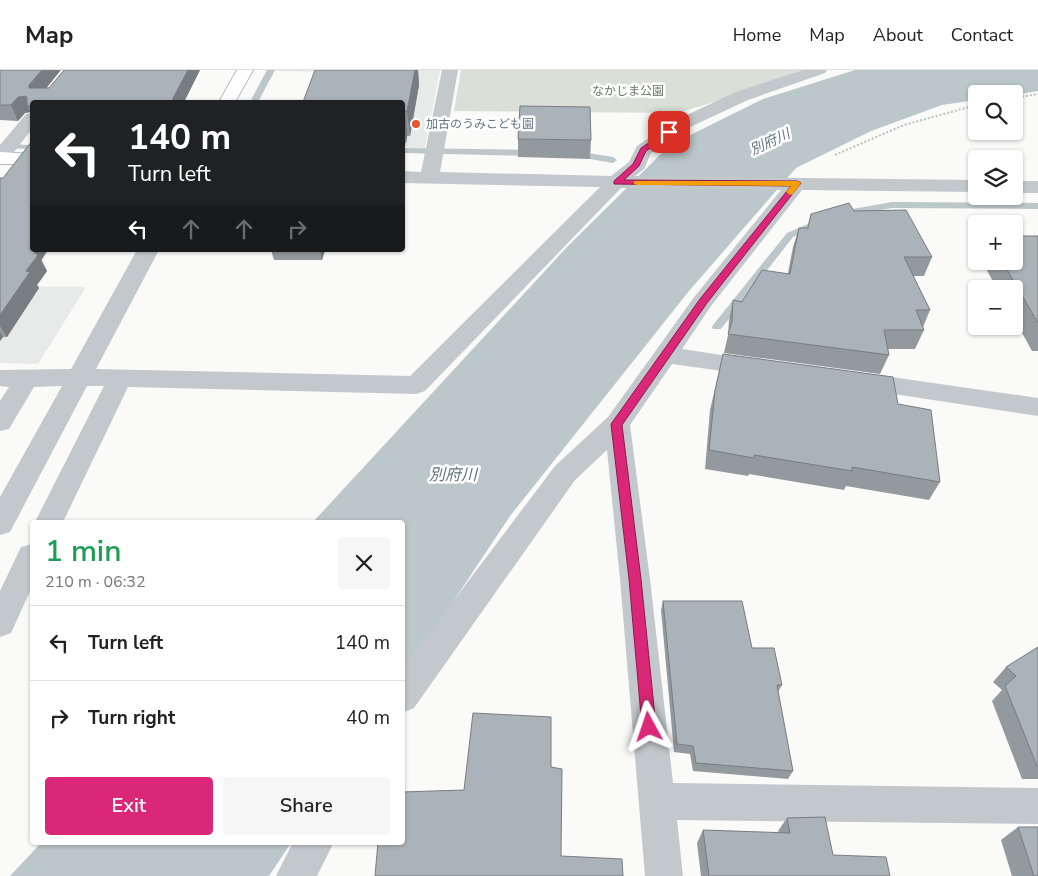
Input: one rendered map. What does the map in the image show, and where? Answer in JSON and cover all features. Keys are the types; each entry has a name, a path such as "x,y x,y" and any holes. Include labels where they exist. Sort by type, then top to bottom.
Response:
{"main road":[{"path":"228,100 245,70"},
{"path":"0,157 30,159"}],"street":[{"path":"430,178 450,70"},
{"path":"0,378 80,377 416,385 616,182 636,165 643,150 682,124 742,96 819,70"},
{"path":"0,157 30,120"},
{"path":"405,177 616,182 968,186"},
{"path":"405,693 565,473 617,424 703,301 797,183"},
{"path":"1023,187 1038,187"},
{"path":"0,524 147,252"},
{"path":"664,356 779,370"},
{"path":"50,520 120,378"},
{"path":"836,378 1038,407"},
{"path":"0,422 26,379"},
{"path":"617,424 635,579 664,876"},
{"path":"0,623 30,560"},
{"path":"656,801 1038,806"},
{"path":"295,876 313,845"}],"path":[{"path":"1023,96 1038,94"},
{"path":"797,183 817,164 875,134 944,112 968,107"}],"shaded area":[{"name":"加古のうみこども園","path":"440,70 424,152 405,147 405,100 397,100 324,72 276,71"},
{"path":"0,286 86,287 38,364 0,363"}],"green space":[{"name":"なかじま公園","path":"461,70 803,70 678,113 454,111"}],"water":[{"name":"別府川","path":"855,70 1038,70 1038,91 1023,94 1023,85 968,85 968,101 942,105 871,131 796,168 689,291 510,516 405,674 405,520 315,520 567,247 670,145 763,99"},
{"path":"39,845 290,845 269,876 10,876"}],"building":[{"path":"0,70 42,70 29,85 29,88 49,88 64,70 188,70 172,100 30,100 30,106 27,106 27,97 25,96 18,97 11,105 0,105"},
{"path":"315,70 415,70 407,111 405,111 405,100 304,100"},
{"path":"520,106 590,107 591,140 518,139"},
{"path":"30,144 30,252 38,255 26,271 30,272 0,315 0,178 3,178"},
{"path":"849,203 854,211 906,210 932,257 904,257 930,310 916,310 924,330 884,330 889,355 728,334 732,322 733,300 742,302 762,270 790,274 799,228 808,228 811,214"},
{"path":"1023,236 1038,236 1038,323 1023,297 1023,280 1013,280 1007,270 1023,270"},
{"path":"723,354 893,377 898,404 931,410 940,482 852,467 852,471 754,455 754,458 709,450 715,391"},
{"path":"663,601 742,601 752,648 774,648 782,685 777,685 793,771 696,763 693,746 677,744"},
{"path":"1038,647 1037,766 1005,686 1016,676 1006,667"},
{"path":"473,713 551,717 551,767 562,769 561,856 622,859 623,876 375,876 378,845 405,845 405,792 464,790"},
{"path":"825,817 833,855 886,857 890,876 709,876 703,830 790,833 787,818"},
{"path":"1018,827 1038,827 1038,876 1034,876"}],"waterway":[{"path":"255,100 271,70"},
{"path":"0,146 30,147"},
{"path":"405,150 535,153"},
{"path":"575,154 613,160"},
{"path":"841,214 892,205 1038,206"},
{"path":"717,327 790,235 822,221"}],"slow traffic":[{"path":"637,182 797,183 790,192"}],"place":[{"name":"加古のうみこども園","path":"416,124"}],"route":[{"path":"649,727 635,579 617,424 703,301 797,183 616,182 636,165 643,150 669,132"}]}
